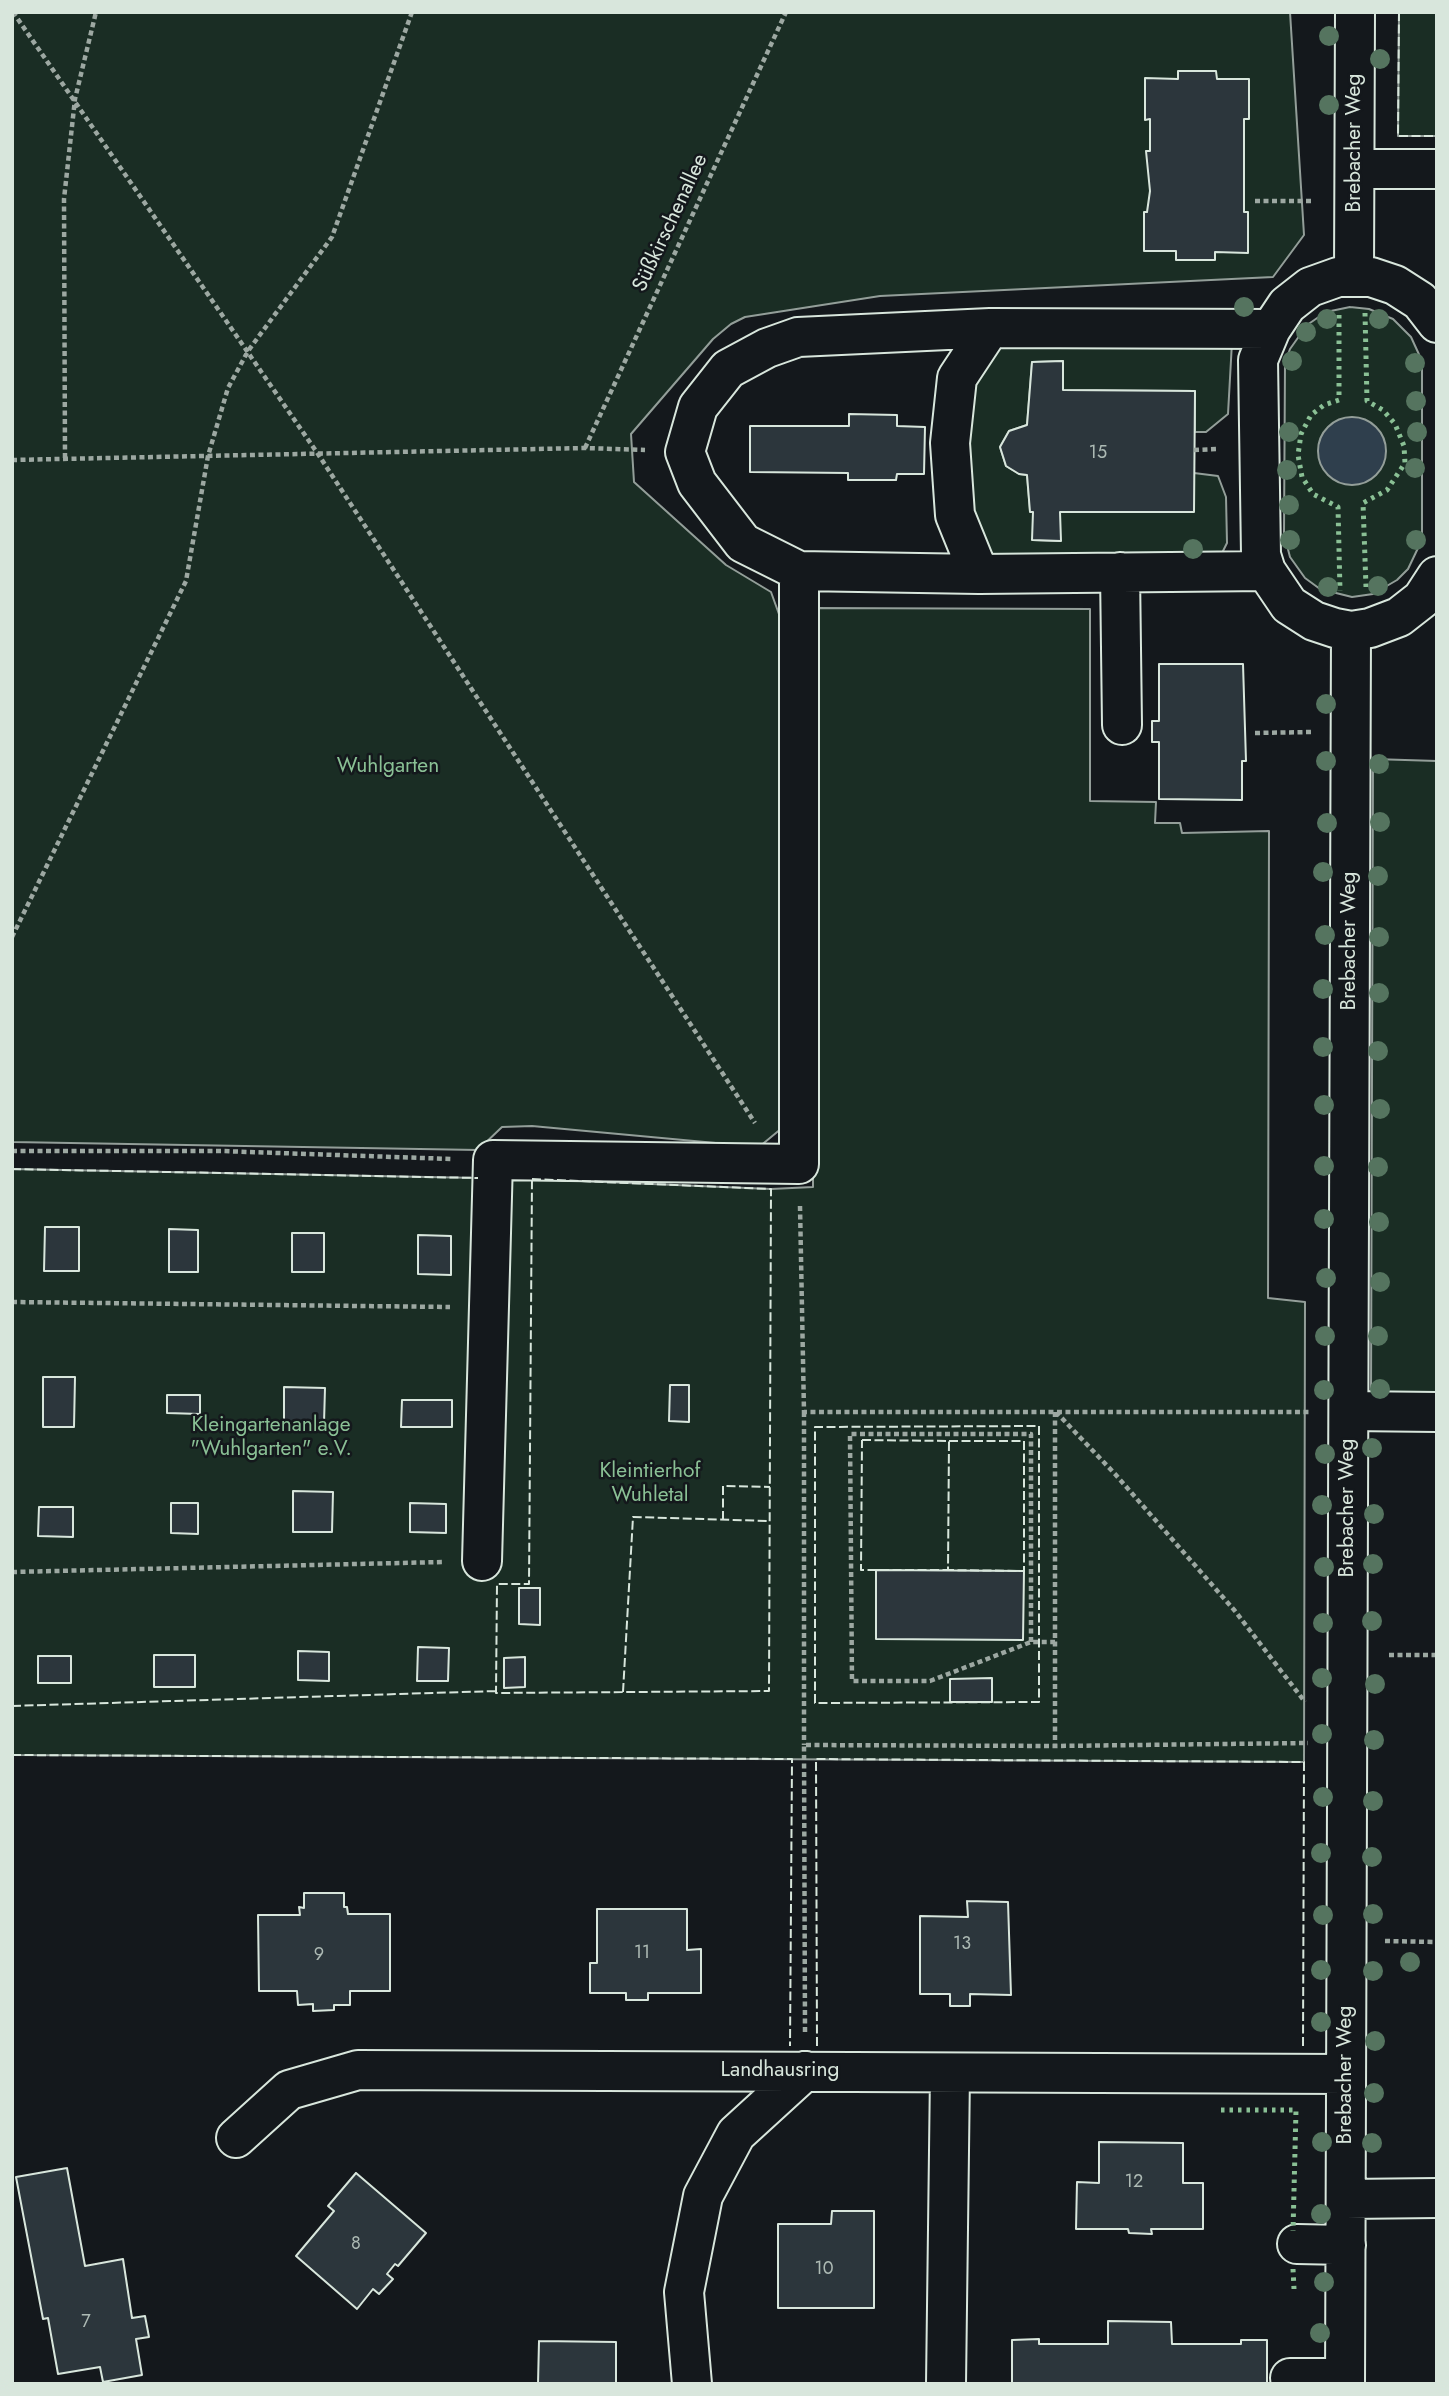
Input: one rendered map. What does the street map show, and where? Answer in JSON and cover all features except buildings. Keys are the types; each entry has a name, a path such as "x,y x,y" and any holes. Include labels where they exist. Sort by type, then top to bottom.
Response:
{"lane":[{"name":"Brebacher Weg","path":"1354,275 1355,12"},
{"path":"1355,169 1437,169"},
{"path":"1437,323 1420,301 1395,285 1354,275 1310,287 1287,304 1270,329 1258,360 1261,555 1266,571 1289,605 1314,621 1351,631 1399,617 1422,599 1437,576"},
{"path":"1266,571 978,574 799,571 743,543 697,483 685,452 698,407 728,369 766,348 798,337 990,328 1270,329"},
{"path":"978,574 955,515 950,443 957,378 990,328"},
{"path":"482,1561 493,1160 800,1164 799,571"},
{"path":"1120,572 1122,725"},
{"name":"Brebacher Weg","path":"1345,2381 1351,631"},
{"path":"1349,1411 1437,1412"},
{"name":"Landhausring","path":"236,2138 289,2090 358,2070 1346,2074"},
{"path":"692,2384 684,2292 703,2196 736,2134 805,2071"},
{"path":"946,2384 950,2073"},
{"path":"1346,2199 1437,2198"},
{"path":"1297,2244 1346,2245"},
{"path":"1290,2378 1345,2381"}],"path":[{"path":"13,12 318,454 765,1139 800,1164 804,1412 805,2071"},
{"path":"65,458 64,199 75,99 96,12"},
{"path":"12,937 186,581 208,456 228,388 248,351 332,237 412,12"},
{"name":"Süßkirschenallee","path":"585,448 786,12"},
{"path":"1255,201 1315,201"},
{"path":"12,460 585,448 685,452"},
{"path":"1194,450 1205,450"},
{"path":"1255,733 1316,732 1351,727"},
{"path":"12,1151 221,1151 493,1160"},
{"path":"12,1302 489,1308"},
{"path":"804,1412 1349,1411"},
{"path":"1055,1412 1055,1746"},
{"path":"1055,1412 1115,1474 1235,1611 1312,1711"},
{"path":"1031,1642 1031,1434 850,1434 852,1681 930,1681 1031,1642 1055,1642"},
{"path":"12,1572 482,1561"},
{"path":"804,1745 1312,1743"}],"green space":[{"name":"Wuhlgarten","path":"12,12 1290,12 1304,235 1273,277 880,296 745,317 731,324 713,339 631,434 634,482 726,565 771,592 784,628 782,1128 759,1147 532,1126 502,1127 478,1150 12,1142"},
{"path":"1399,12 1437,12 1437,136 1398,136"},
{"path":"1350,307 1369,309 1393,319 1411,337 1422,361 1422,535 1419,546 1408,569 1397,580 1373,594 1352,597 1320,589 1305,578 1290,557 1284,534 1285,363 1290,349 1307,325 1326,312"},
{"path":"985,342 1232,342 1228,414 1206,432 1195,432 1195,391 1063,390 1063,361 1032,362 1027,425 1009,431 1000,447 1006,466 1019,474 1027,475 1030,511 1033,512 1033,540 1060,541 1060,512 1193,512 1194,473 1218,476 1226,497 1227,543 1220,557 991,555 977,543 958,449"},
{"path":"813,608 1090,609 1090,801 1156,802 1155,823 1180,823 1182,833 1269,831 1268,1298 1305,1302 1304,1762 12,1755 12,1169 532,1179 771,1189 813,1187"},
{"path":"1373,759 1437,761 1437,1403 1371,1395"}],"water":[{"path":"1352,417 1365,420 1376,427 1383,438 1386,451 1383,464 1376,475 1365,482 1352,485 1339,482 1328,475 1321,464 1318,451 1321,438 1328,427 1339,420"}],"hedge":[{"path":"1365,313 1367,401 1383,410 1395,424 1404,446 1405,463 1387,490 1363,503 1366,587"},
{"path":"1339,315 1339,400 1324,405 1311,415 1301,434 1298,455 1302,477 1313,494 1338,507 1340,591"},
{"path":"1221,2110 1296,2110 1293,2231"},
{"path":"1293,2269 1294,2289"}],"fence":[{"path":"1399,12 1398,136 1437,136"},
{"path":"12,1169 478,1178"},
{"path":"532,1179 771,1189 769,1691 496,1693 497,1584 529,1584 532,1179"},
{"path":"1039,1426 1039,1702 815,1703 815,1427 1039,1426"},
{"path":"862,1440 949,1441 948,1570 861,1570 862,1440"},
{"path":"949,1441 1024,1441 1024,1571 948,1570 949,1441"},
{"path":"723,1520 723,1486 770,1487"},
{"path":"623,1692 633,1517 769,1521"},
{"path":"12,1706 496,1691"},
{"path":"12,1755 792,1759 790,2046"},
{"path":"817,2046 816,1759 1304,1762 1303,2048"}],"park label":[{"name":"Kleingartenanlage \"Wuhlgarten\" e.V.","path":"271,1438"},
{"name":"Kleintierhof Wuhletal","path":"650,1484"}]}
